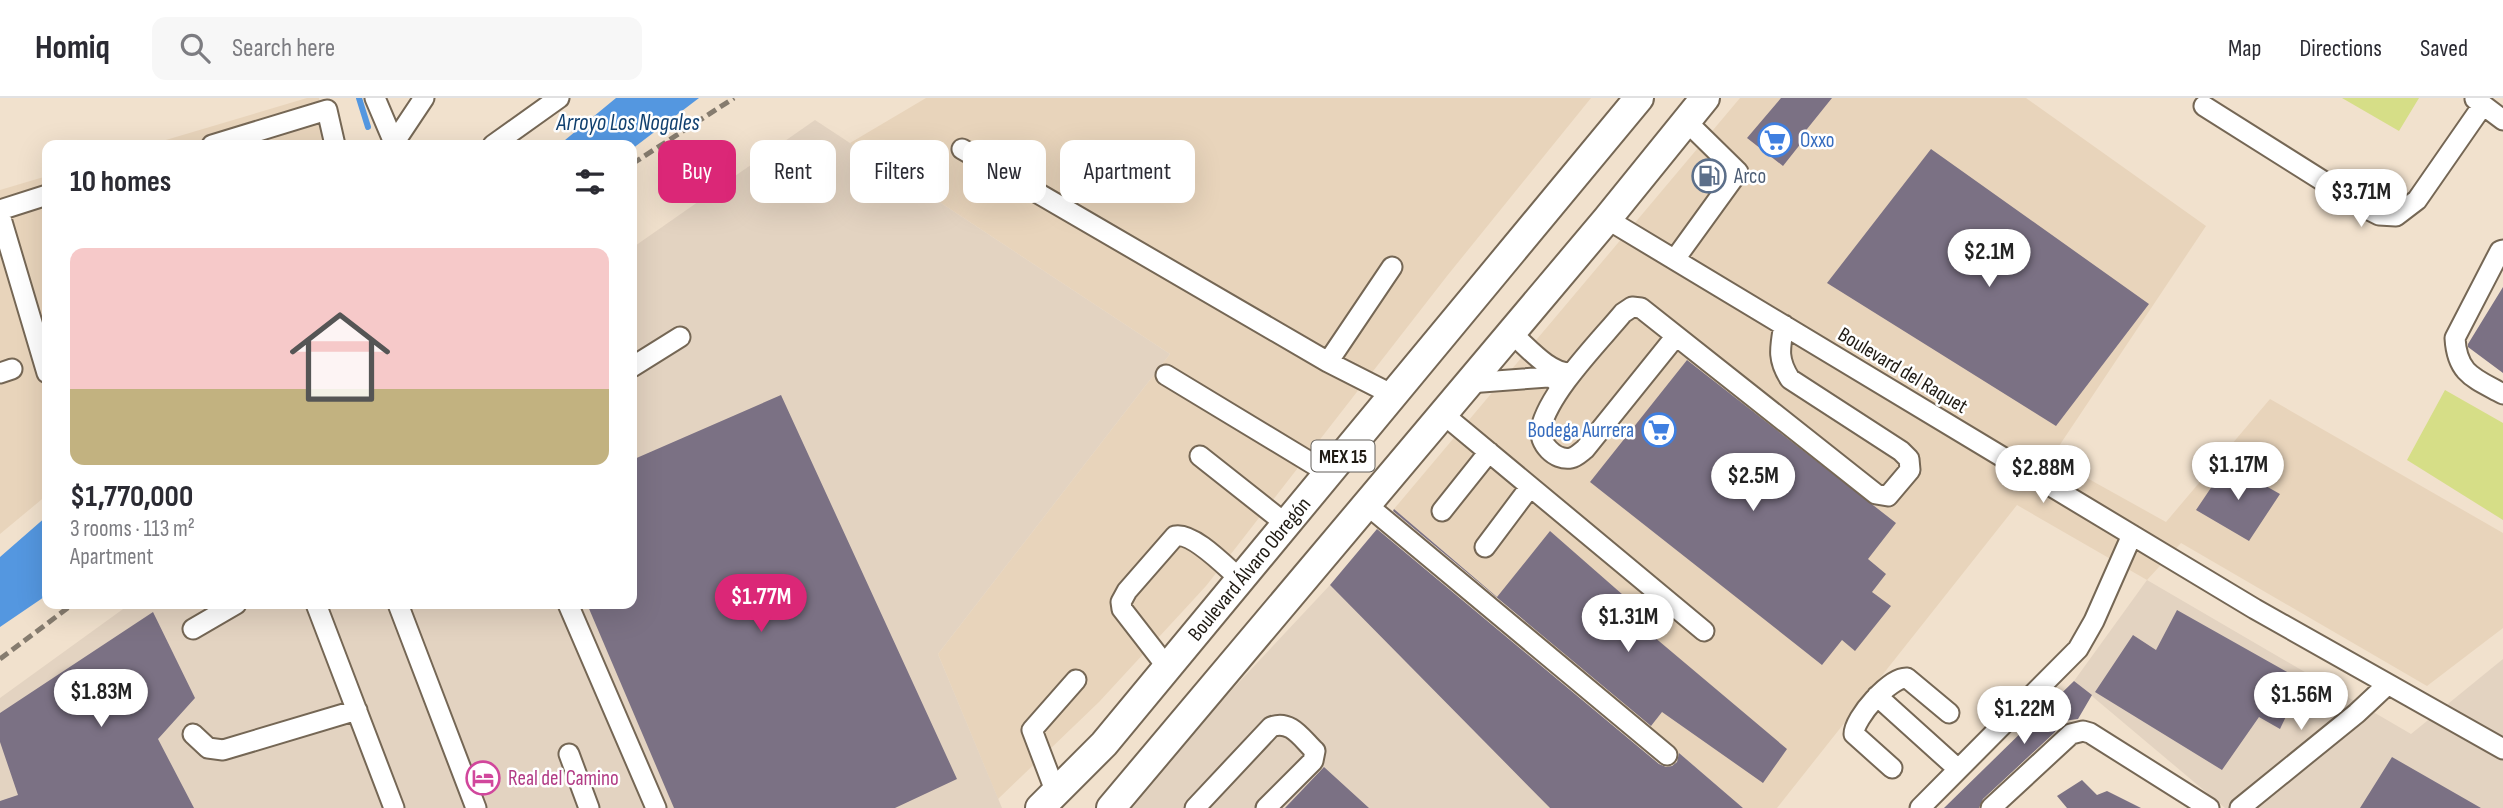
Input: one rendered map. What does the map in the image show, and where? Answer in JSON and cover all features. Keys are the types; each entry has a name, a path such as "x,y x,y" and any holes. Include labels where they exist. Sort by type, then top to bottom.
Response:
{"highway":[{"name":"Boulevard Álvaro Obregón","path":"1048,801 1104,744 1639,98"},
{"name":"MEX 15","path":"1111,808 1607,219 1705,98"}],"street":[{"path":"375,98 393,140"},
{"path":"398,140 425,98"},
{"path":"500,140 559,98"},
{"path":"2204,106 2369,210 2379,215 2396,216 2417,200 2479,102 2503,120"},
{"path":"228,140 327,110 334,140"},
{"path":"1675,259 1738,172 1686,121"},
{"path":"962,149 1328,362 1393,395"},
{"path":"42,197 0,212 42,336"},
{"name":"Boulevard del Raquet","path":"1607,219 2387,685 2500,741"},
{"path":"2503,250 2500,251 2455,338 2461,366 2474,378 2503,394"},
{"path":"1328,362 1392,267"},
{"path":"1676,336 1585,449 1574,458 1562,458 1542,441 1541,430 1566,379 1623,313 1632,307 1641,308 1876,495 1888,496 1910,470 1909,459 1900,450 1790,379 1781,365 1780,348 1784,325"},
{"path":"1511,333 1566,379"},
{"path":"637,364 680,337"},
{"path":"1166,375 1328,473"},
{"path":"1469,383 1548,377 1566,379"},
{"path":"1443,414 1704,631"},
{"path":"1442,511 1489,452"},
{"path":"1200,456 1286,524"},
{"path":"1485,547 1531,487"},
{"path":"1367,505 1667,755"},
{"path":"1167,667 1122,610 1121,602 1127,591 1179,535 1194,540 1240,579"},
{"path":"1920,808 2078,649 2094,621 2132,535"},
{"path":"193,629 227,609"},
{"path":"318,609 394,808"},
{"path":"400,609 476,808"},
{"path":"570,609 656,808"},
{"path":"1892,768 1854,734 1856,726 1877,696 1899,678 1907,678 1950,713"},
{"path":"1048,801 1032,730 1076,680"},
{"path":"2240,808 2357,713 2387,685"},
{"path":"1877,696 1958,769"},
{"path":"193,734 208,748 223,750 357,710"},
{"path":"1195,808 1271,727 1288,725 1315,751 1315,756 1266,808"},
{"path":"1991,808 2071,734 2083,731 2210,808"},
{"path":"569,754 589,808"}],"shaded area":[{"path":"307,98 319,98 328,140 166,140"},
{"path":"926,98 1591,98 1447,276 1206,586 1099,702 998,799 938,654 1170,354 941,203 949,203 949,140 855,140"},
{"path":"1740,98 2026,98 2206,226 2051,458 2166,522 2270,399 2503,533 2503,628 2427,686 2181,543 2147,580 2017,505 1777,808 1743,808 1394,509"},
{"path":"815,120 850,143 850,203 941,203 1170,354 938,654 1002,808 0,808 0,698 123,609 637,609 637,245 696,203 736,203 736,175 750,165 750,203 836,203 836,140 786,140"},
{"path":"42,177 42,499 0,534 0,190"},
{"path":"2147,580 2411,734 2503,659 2503,808 2225,808 2074,681"},
{"path":"1330,585 1550,808 1121,808"}],"green space":[{"path":"2342,98 2419,98 2399,131"},
{"path":"2445,390 2503,423 2503,520 2407,460"}],"water":[{"name":"Arroyo Los Nogales","path":"616,98 699,98 637,145 637,140 565,140"},
{"path":"42,520 42,598 0,627 0,557"}],"building":[{"path":"1781,98 1832,98 1799,139 1802,142 1783,166 1747,138"},
{"path":"1931,149 2149,304 2056,426 1827,283"},
{"path":"2503,287 2503,373 2468,347 2468,344"},
{"path":"1687,360 1896,523 1868,559 1886,574 1872,592 1891,606 1855,651 1842,640 1822,665 1590,482"},
{"path":"781,395 957,779 895,808 674,808 589,609 637,609 637,458"},
{"path":"2227,464 2280,494 2249,541 2196,510"},
{"path":"1394,509 1497,597 1550,531 1639,609 1636,613 1653,625 1647,631 1787,749 1763,783 1662,712 1651,726 1393,511"},
{"path":"1377,529 1659,764 1672,766 1677,762 1679,753 1743,808 1550,808 1330,585"},
{"path":"2177,610 2303,681 2280,729 2259,717 2222,770 2095,692 2133,635 2156,650"},
{"path":"153,612 195,698 158,739 194,808 0,808 0,801 18,795 0,742 0,713"},
{"path":"2074,681 2092,695 2078,719 2063,721 2054,733 1983,799 1979,808 1944,808"},
{"path":"2392,757 2481,808 2360,808"},
{"path":"1324,767 1369,808 1285,808"},
{"path":"2082,780 2097,795 2107,791 2141,808 2067,808 2057,796"}],"waterway":[{"path":"359,98 368,127"}],"railway":[{"path":"637,161 734,98"},
{"path":"0,659 66,609"}],"place":[{"name":"Oxxo","path":"1775,140"},
{"name":"Arco","path":"1709,176"},
{"name":"Bodega Aurrera","path":"1659,430"},
{"name":"Real del Camino","path":"483,778"}]}
